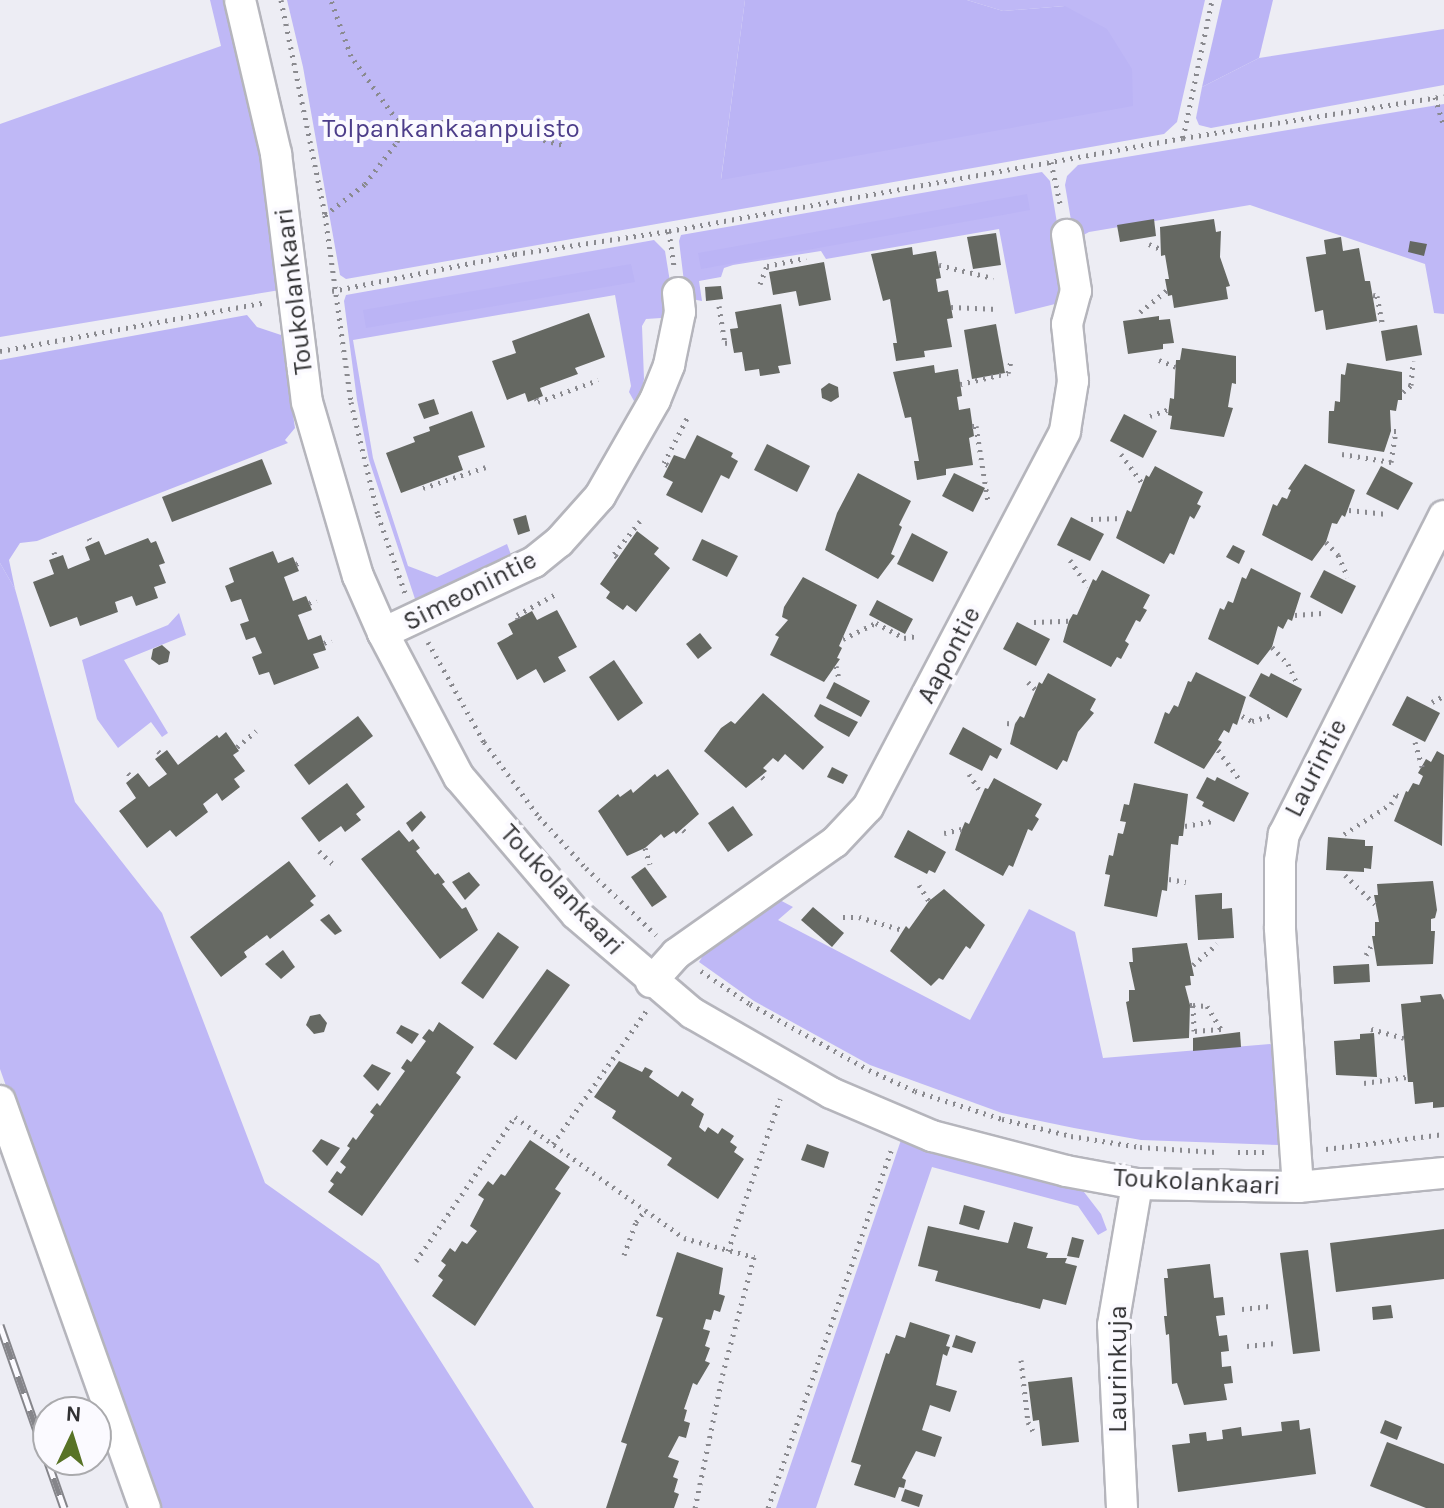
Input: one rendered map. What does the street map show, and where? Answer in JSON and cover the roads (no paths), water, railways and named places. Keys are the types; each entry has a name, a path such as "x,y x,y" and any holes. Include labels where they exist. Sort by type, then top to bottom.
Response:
{"street":[{"name":"Toukolankaari","path":"240,0 276,154 307,402 358,576 383,633 459,777 576,914 656,986 692,1013 790,1071 900,1125 1023,1160 1137,1184 1298,1187 1444,1173"},
{"name":"Aapontie","path":"656,986 676,954 835,842 868,807 1065,431 1073,381 1067,324 1076,291 1067,235"},
{"name":"Simeonintie","path":"383,633 534,562 559,542 600,496 655,400 669,365 680,312 678,293"},
{"name":"Laurintie","path":"1298,1187 1298,1152 1280,928 1280,861 1284,834 1444,516"},
{"path":"0,1101 145,1508"},
{"name":"Laurinkuja","path":"1122,1508 1113,1325 1137,1184"}],"railway":[{"path":"0,1325 64,1508"}],"park label":[{"name":"Tolpankankaanpuisto","path":"451,129"}]}
